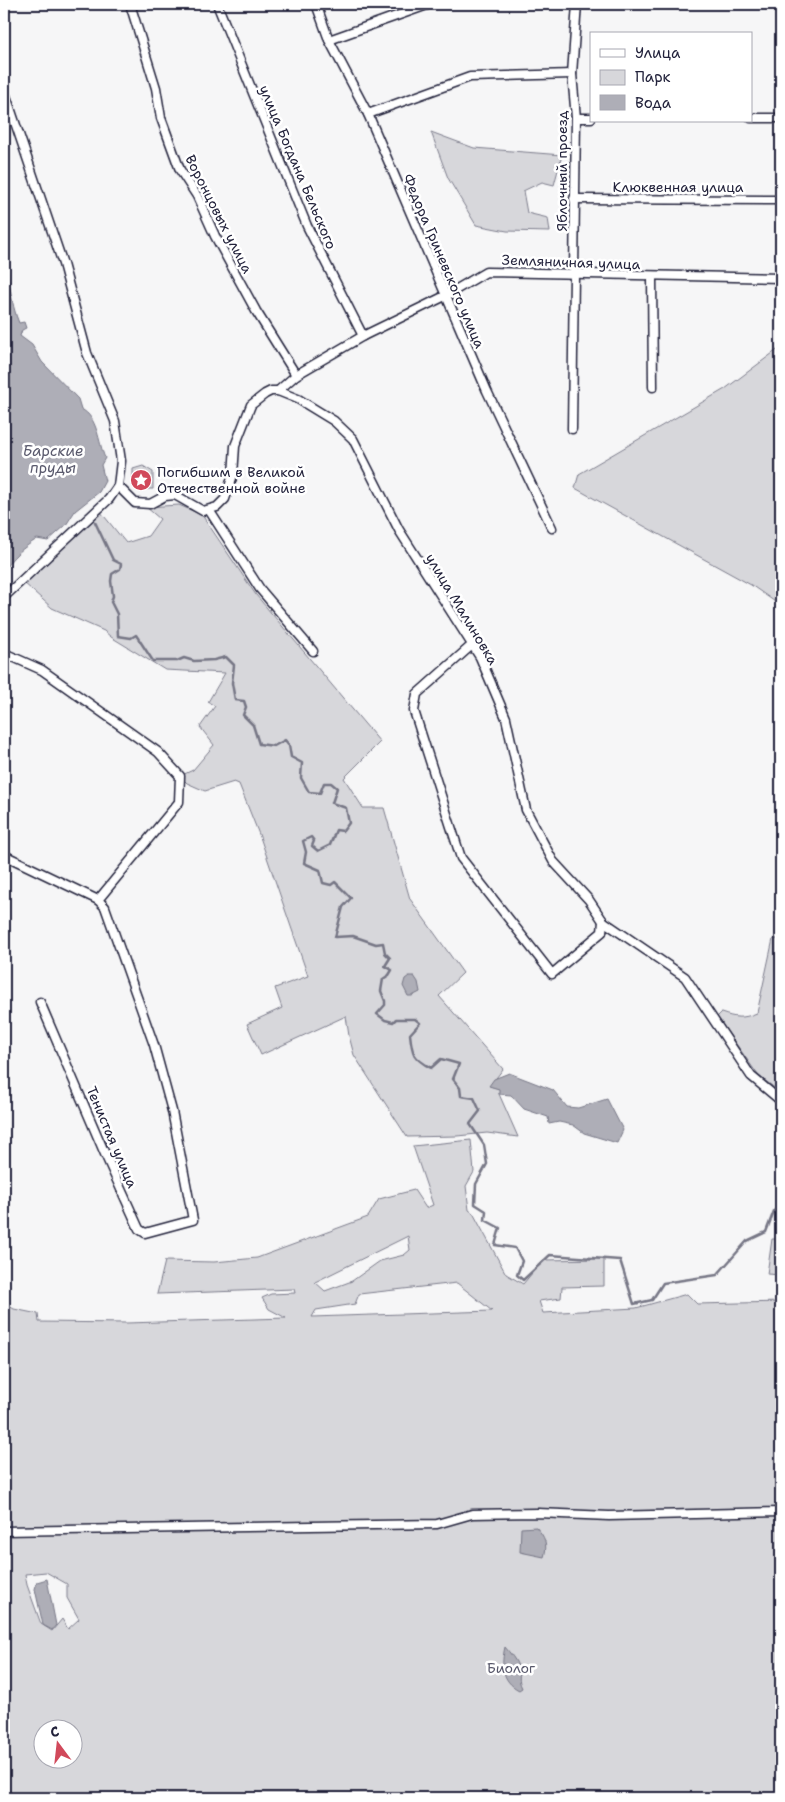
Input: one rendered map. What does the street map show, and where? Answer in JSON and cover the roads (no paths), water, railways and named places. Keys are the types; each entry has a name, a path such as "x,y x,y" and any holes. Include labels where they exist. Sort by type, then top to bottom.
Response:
{"street":[{"name":"Воронцовых улица","path":"130,4 156,88 161,118 180,170 197,196 215,236 256,310 296,375"},
{"name":"улица Богдана Бельского","path":"217,4 307,226 363,336"},
{"name":"Федора Гриневского улица","path":"316,4 329,40 368,114 487,391 552,528"},
{"path":"329,40 430,4"},
{"name":"Яблочный проезд","path":"572,429 576,118 572,74 577,4"},
{"path":"368,114 470,77 572,74"},
{"path":"4,90 63,264 87,352 115,421 121,461 118,486 109,499 4,597"},
{"path":"576,118 590,118"},
{"path":"752,118 781,118"},
{"name":"Клюквенная улица","path":"574,199 781,200"},
{"name":"Земляничная улица","path":"296,375 363,336 445,296 486,272 652,277 781,278"},
{"path":"652,277 653,387"},
{"path":"118,486 135,504 150,504 164,496 175,495 203,510 217,507 225,499 233,475 235,446 251,405 265,394 271,391 278,391 296,375"},
{"name":"улица Малиновка","path":"278,391 298,399 334,422 353,439 399,530 480,657 506,718 526,810 554,861 589,900 603,921"},
{"path":"209,510 260,589 313,651"},
{"path":"472,645 417,694 414,711 461,858 552,974 602,932 603,921 685,977 751,1076 781,1100"},
{"path":"4,653 42,670 158,752 180,776 179,802 98,900 4,855"},
{"name":"Тенистая улица","path":"40,1002 139,1228 145,1234 193,1220 172,1111 154,1045 106,907 98,900"},
{"path":"4,1531 437,1524 472,1514 538,1513 609,1516 781,1512"}],"water":[{"name":"Барские пруды","path":"4,255 16,315 19,323 24,322 26,328 22,330 20,336 32,345 42,362 78,399 81,409 91,418 105,458 101,465 105,481 99,492 75,511 66,525 48,541 37,539 27,546 14,557 4,571"},
{"path":"409,976 414,976 418,982 420,992 412,996 408,996 403,986 405,979"},
{"path":"509,1073 553,1090 567,1107 578,1108 607,1099 623,1130 617,1143 584,1133 573,1125 559,1122 549,1124 548,1117 524,1109 511,1095 499,1094 499,1089 489,1086 494,1079"},
{"path":"536,1527 545,1541 544,1557 520,1552 521,1528"},
{"path":"47,1579 56,1625 52,1630 43,1625 35,1589 37,1582"},
{"path":"505,1647 515,1659 519,1668 522,1688 519,1690 509,1682 504,1672"}],"waterway":[{"path":"95,522 113,560 121,564 120,569 112,574 111,581 113,596 111,602 117,614 118,636 131,638 136,635 153,661 177,661 184,658 194,661 214,660 226,657 234,665 232,683 235,700 244,701 246,707 243,715 253,725 259,744 274,746 285,740 289,745 291,757 302,763 301,778 309,792 320,793 324,783 331,783 337,788 332,803 346,808 349,823 343,831 336,830 330,845 318,851 312,846 314,841 311,837 303,841 306,852 304,863 320,870 323,883 331,885 335,882 351,898 343,907 335,937 353,936 376,944 383,943 385,953 390,958 385,966 392,970 383,979 381,991 385,1005 377,1014 385,1020 393,1022 396,1019 415,1019 420,1023 410,1034 413,1051 417,1058 431,1068 441,1059 459,1064 453,1079 460,1088 461,1096 474,1098 480,1111 470,1124 484,1145 487,1164 476,1184 475,1204 486,1211 485,1220 500,1228 495,1245 515,1248 522,1261 517,1275 523,1280 550,1255 620,1260 634,1304 652,1300 663,1283 717,1275 747,1241 766,1232 774,1211 781,1205"}],"place":[{"name":"Погибшим в Великой Отечественной войне","path":"141,480"}],"park label":[{"name":"Биолог","path":"511,1668"}]}
